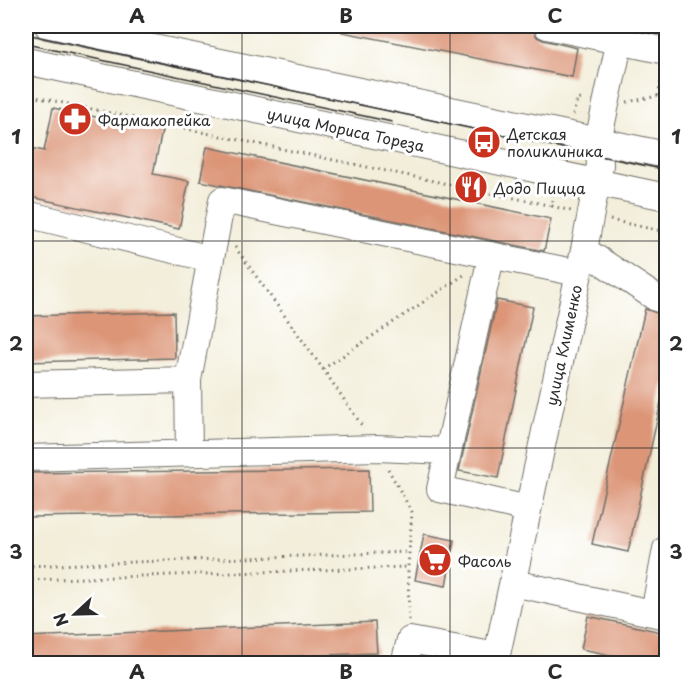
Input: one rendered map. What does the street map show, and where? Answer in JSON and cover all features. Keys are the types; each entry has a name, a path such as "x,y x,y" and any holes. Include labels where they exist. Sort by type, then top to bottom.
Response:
{"street":[{"path":"48,26 78,29 666,155"},
{"path":"548,26 621,33 665,58"},
{"name":"улица Клименко","path":"496,660 591,216 600,165 597,141 621,33"},
{"name":"улица Мориса Тореза","path":"26,61 666,197"},
{"path":"189,453 188,380 222,200 491,257 581,262 666,301"},
{"path":"26,214 211,259"},
{"path":"491,257 440,489 528,509"},
{"path":"26,384 188,380"},
{"path":"26,458 377,448 448,452"},
{"path":"513,583 660,614 666,549"},
{"path":"407,652 496,660"}],"path":[{"path":"658,96 665,58"},
{"path":"26,94 552,206"},
{"path":"591,216 666,232"},
{"path":"218,224 377,448 412,512 408,567 407,652"},
{"path":"323,369 491,257"},
{"path":"26,566 409,552"},
{"path":"26,580 408,567"}],"building":[{"path":"342,26 523,26 532,27 537,37 543,40 577,48 572,77 342,32"},
{"path":"53,108 162,131 153,174 189,181 179,229 26,196 26,147 44,151"},
{"path":"207,147 551,219 544,251 200,181"},
{"path":"497,300 533,307 498,478 459,471"},
{"path":"645,309 666,316 666,379 628,552 592,544"},
{"path":"174,312 175,358 26,362 26,316"},
{"path":"369,469 370,512 26,517 26,473"},
{"name":"Фасоль","path":"424,534 454,540 446,586 415,580"},
{"path":"588,616 666,633 666,663 651,663 581,649"},
{"path":"375,622 377,653 132,663 26,663 26,637"}],"tram line":[{"path":"26,34 666,170"},
{"path":"26,44 392,122"}],"place":[{"name":"Фармакопейка","path":"75,119"},
{"name":"Детская поликлиника","path":"484,142"},
{"name":"Додо Пицца","path":"471,187"},
{"name":"Фасоль","path":"435,560"}]}
